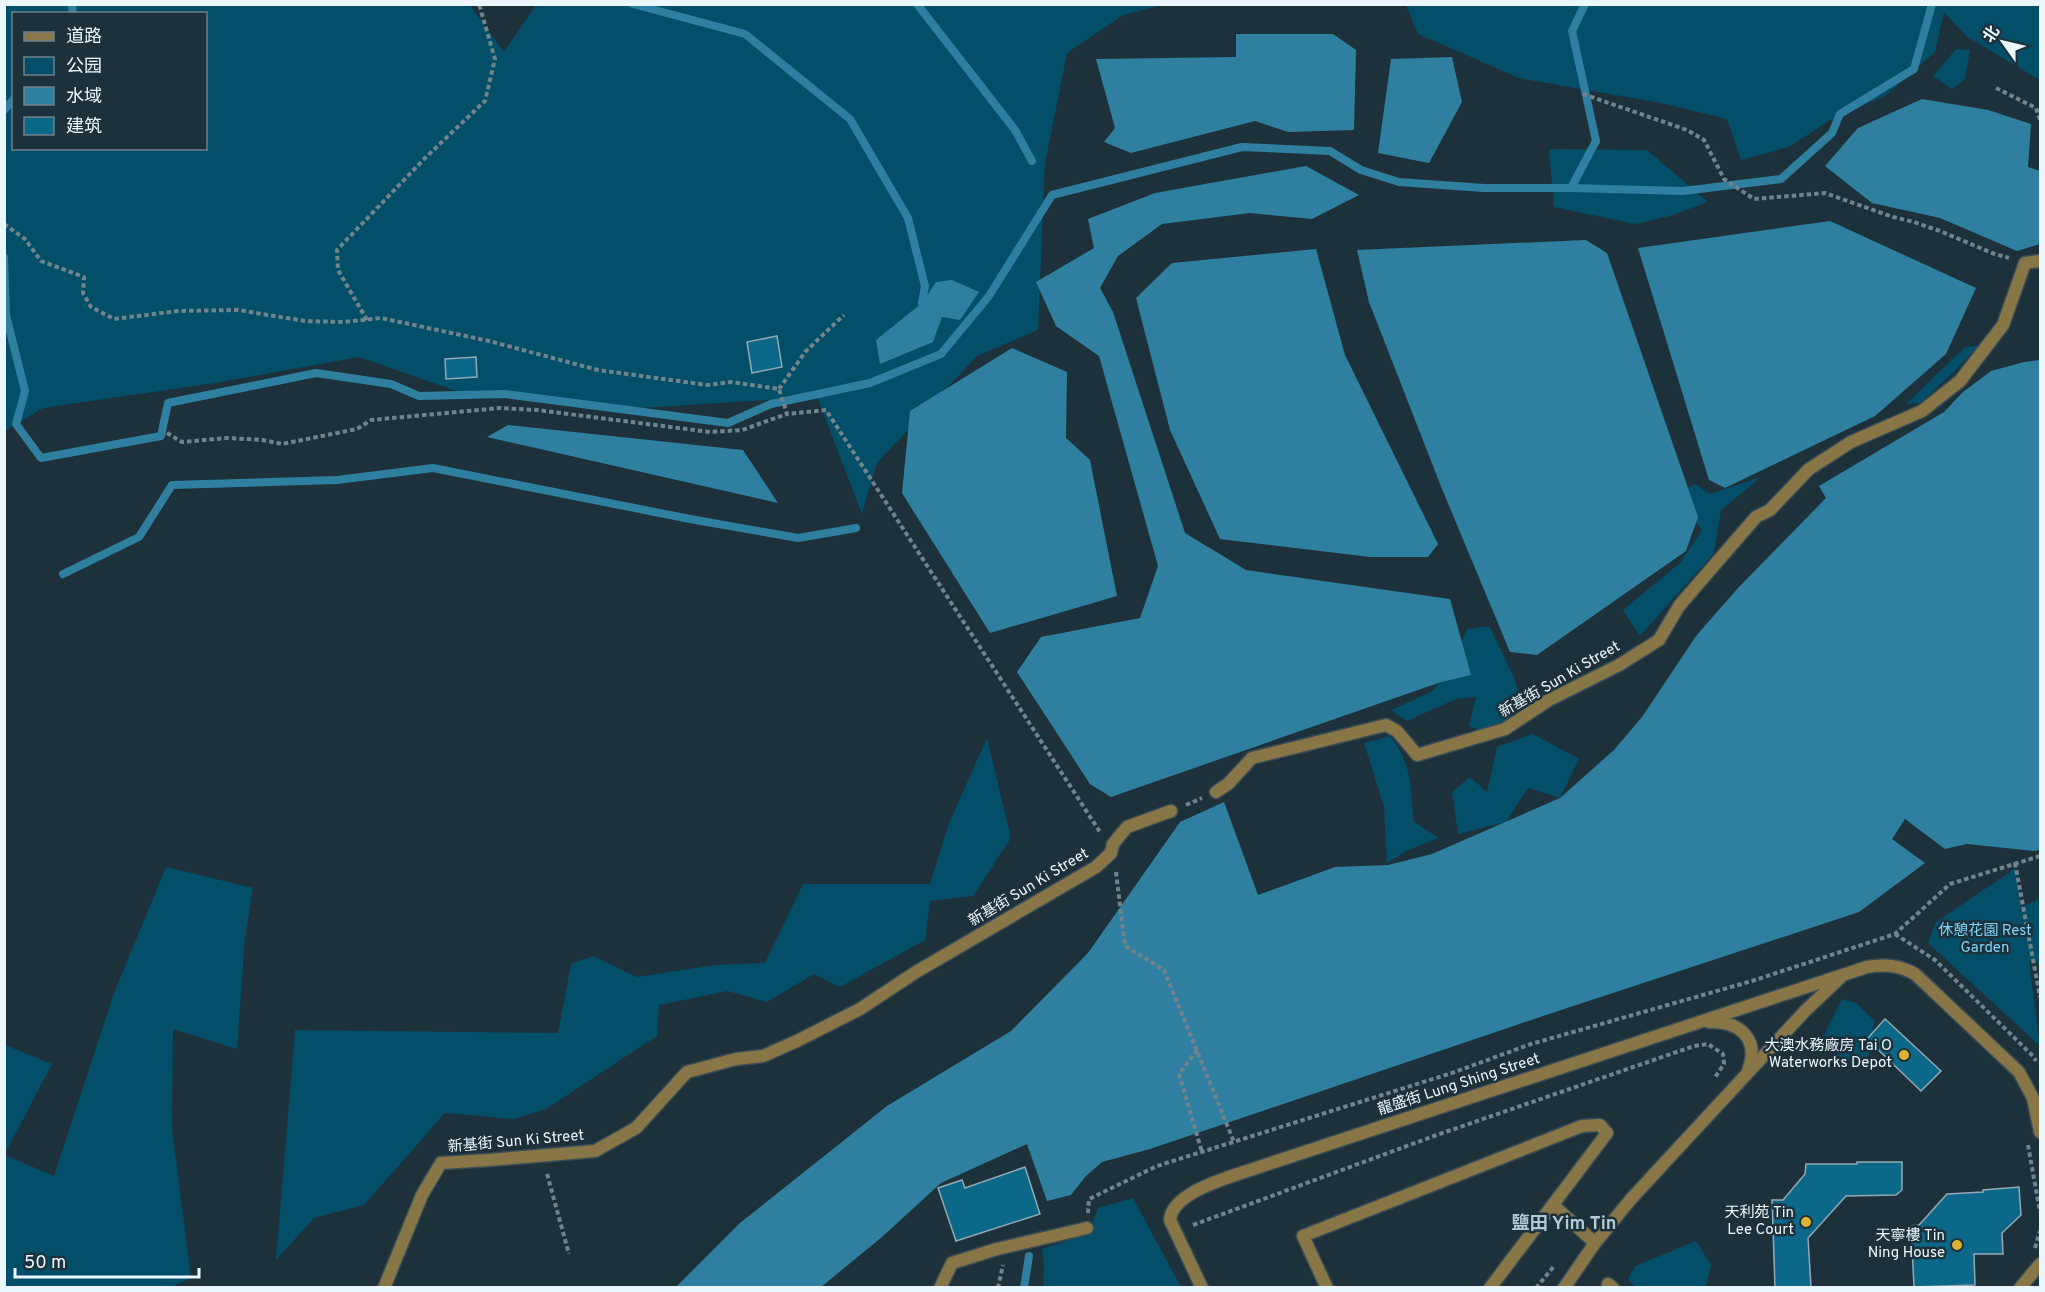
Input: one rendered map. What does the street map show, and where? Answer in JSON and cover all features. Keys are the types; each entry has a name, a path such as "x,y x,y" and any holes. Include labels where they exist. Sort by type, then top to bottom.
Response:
{"street":[{"path":"2025,263 2040,261"},
{"name":"新基街 Sun Ki Street","path":"1216,792 1228,784 1252,758 1386,725 1397,731 1417,755 1504,729 1549,700 1618,665 1659,640 1679,606 1756,517 1770,510 1809,469 1851,442 1922,411 1960,381 2003,325 2025,263"},
{"name":"新基街 Sun Ki Street","path":"384,1287 422,1195 441,1163 595,1150 636,1128 687,1072 736,1059 763,1056 860,1008 916,972 1096,867 1111,853 1113,844 1127,827 1171,811"},
{"name":"龍盛街 Lung Shing Street","path":"1202,1287 1170,1220 1173,1208 1195,1191 1262,1166 1867,967 1897,966 1924,981 2019,1072 2033,1098 2040,1132"},
{"name":"龍盛街 Lung Shing Street","path":"1564,1287 1595,1243 1631,1199 1805,1011 1843,975"},
{"path":"1696,1023 1723,1023 1740,1030 1751,1044 1751,1063 1748,1072"},
{"path":"1327,1287 1303,1236 1582,1126 1600,1125 1607,1133 1490,1287"},
{"path":"1553,1205 1595,1243"},
{"path":"940,1287 952,1263 997,1249 1087,1228"},
{"path":"2020,1287 2040,1264"}],"path":[{"path":"367,320 338,270 338,250 425,158 485,101 495,59 479,4"},
{"path":"1996,88 2036,108 2040,120"},
{"path":"1583,93 1687,130 1704,140 1724,178 1754,199 1825,193 1914,222 1992,253 2025,263"},
{"path":"4,224 25,239 41,261 84,277 83,293 91,307 114,320 178,311 238,310 305,321 343,322 381,318 489,341 598,370 707,385 731,382 779,390"},
{"path":"779,390 806,351 844,315"},
{"path":"779,390 786,413"},
{"path":"167,433 182,442 227,438 263,440 282,444 357,429 371,420 500,408 537,410 710,432 742,429 786,413 826,410 1094,823 1113,844 1125,946 1164,970 1234,1142"},
{"path":"1171,811 1216,792"},
{"path":"1087,1228 1089,1199 1157,1166 1452,1073 1531,1044 1752,981 1895,934 1950,884 2040,856"},
{"path":"2015,863 2040,998"},
{"path":"1895,934 1935,960 2033,1056 2037,1063"},
{"path":"1197,1050 1179,1074 1202,1152"},
{"path":"2026,1136 2040,1212"},
{"path":"542,1155 569,1254"}],"green space":[{"path":"5,5 470,5 504,52 536,5 1163,5 1123,15 1067,53 1045,163 1038,330 977,356 877,463 862,514 817,397 640,408 533,400 456,391 359,357 215,383 43,408 5,431"},
{"path":"1406,5 2040,5 2040,80 1966,36 1944,12 1935,52 1886,95 1827,122 1789,147 1741,160 1727,119 1661,103 1519,78 1418,34"},
{"path":"1956,49 1970,50 1965,79 1952,89 1933,76"},
{"path":"1549,149 1647,150 1708,202 1670,216 1635,224 1554,207"},
{"path":"1979,345 1920,403 1906,404 1964,348"},
{"path":"1761,477 1721,510 1714,553 1640,636 1623,610 1680,563 1702,530 1675,494 1695,484 1710,494"},
{"path":"1489,626 1515,679 1521,705 1500,738 1469,726 1476,697 1456,699 1407,721 1391,710 1433,691 1452,664 1467,629"},
{"path":"1533,734 1579,759 1560,798 1528,788 1506,822 1458,834 1452,792 1470,777 1487,792 1497,747"},
{"path":"1390,736 1407,767 1414,822 1439,838 1408,850 1387,863 1384,807 1364,743"},
{"path":"987,738 1011,838 973,896 930,901 925,940 840,987 814,974 767,1002 728,991 659,1005 657,1036 546,1109 514,1119 445,1113 364,1205 314,1218 276,1260 295,1030 558,1033 571,964 593,956 637,977 715,965 765,963 803,884 930,884 949,823"},
{"path":"166,867 253,888 245,938 237,1049 173,1029 172,1128 191,1278 169,1288 5,1287 5,1155 54,1176 114,993"},
{"name":"休憩花園 Rest Garden","path":"2016,868 2021,907 2040,899 2040,963 2029,961 2040,1046 1928,943 1936,922"},
{"path":"1842,999 1856,1003 1875,1021 1868,1057 1839,1064 1824,1035"},
{"path":"5,1045 52,1064 5,1154"},
{"path":"1133,1198 1181,1287 1043,1287 1042,1249 1089,1234 1098,1208"},
{"path":"1696,1241 1711,1265 1706,1287 1635,1287 1628,1279 1635,1266"}],"water":[{"path":"1236,34 1333,34 1356,50 1354,130 1288,132 1255,121 1131,153 1104,142 1115,128 1096,59 1236,57"},
{"path":"1452,57 1462,102 1429,163 1378,153 1391,59"},
{"path":"1922,99 1988,110 2031,124 2028,167 2040,171 2040,244 2017,251 1940,218 1872,203 1825,166 1858,128"},
{"path":"1306,166 1359,195 1312,219 1250,213 1162,224 1118,256 1100,288 1113,312 1185,533 1246,570 1450,599 1471,675 1441,682 1111,797 1090,784 1017,672 1041,637 1140,618 1158,566 1099,356 1056,326 1036,282 1094,248 1088,219 1155,193"},
{"path":"1830,221 1976,288 1946,354 1875,416 1725,488 1709,480 1638,248"},
{"path":"1586,240 1607,253 1698,517 1686,551 1537,655 1510,652 1442,489 1369,302 1357,250"},
{"path":"1316,249 1345,355 1438,544 1428,557 1370,557 1220,539 1170,430 1136,298 1172,263"},
{"path":"952,280 979,292 960,320 942,317 933,342 880,364 876,340 922,303 936,282"},
{"path":"1012,348 1067,372 1066,438 1090,460 1117,596 990,633 902,493 910,411"},
{"path":"2040,360 2040,850 1967,844 1945,849 1905,819 1892,839 1925,863 1859,912 1150,1149 1102,1162 1086,1176 1071,1195 1047,1201 1027,1144 941,1183 882,1237 821,1287 676,1287 740,1223 887,1106 1011,1031 1088,953 1180,822 1224,802 1258,895 1335,867 1388,865 1432,854 1560,798 1614,750 1642,717 1696,636 1738,588 1826,498 1819,486 1944,412 1963,392 1991,371"},
{"path":"508,425 743,450 778,503 487,437"}],"building":[{"path":"777,336 782,367 752,373 747,342"},
{"path":"476,357 477,377 446,379 445,359"},
{"name":"大澳水務廠房 Tai O Waterworks Depot","path":"1885,1019 1941,1071 1921,1091 1867,1039"},
{"name":"天利苑 Tin Lee Court","path":"1857,1162 1902,1162 1902,1190 1896,1195 1846,1196 1808,1238 1811,1287 1775,1287 1772,1200 1783,1200 1805,1174 1806,1164 1857,1164"},
{"path":"1025,1167 1040,1214 956,1241 938,1188 962,1180 965,1188"},
{"name":"天寧樓 Tin Ning House","path":"2019,1187 2021,1215 2002,1233 2003,1254 1974,1254 1975,1285 1914,1287 1911,1226 1919,1225 1947,1194"}],"waterway":[{"path":"72,4 73,12"},
{"path":"633,4 745,34 850,119 908,218 925,286 922,303"},
{"path":"917,4 1015,130 1032,161"},
{"path":"1571,188 1596,141 1572,31 1585,4"},
{"path":"4,257 6,315 25,391 16,424 41,458 161,436 168,403 316,373 391,384 419,396 505,394 728,423 771,404 870,383 941,354 989,296 1052,195 1242,147 1330,151 1361,170 1399,182 1484,188 1683,191 1781,179 1832,133 1840,114 1914,69 1932,4"},
{"path":"4,110 12,101"},
{"path":"63,574 139,537 172,485 337,480 433,468 798,538 856,528"},
{"path":"1024,1288 1029,1256"}],"place":[{"name":"大澳水務廠房 Tai O Waterworks Depot","path":"1904,1055"},
{"name":"天利苑 Tin Lee Court","path":"1806,1222"},
{"name":"天寧樓 Tin Ning House","path":"1957,1245"}],"district":[{"name":"鹽田 Yim Tin","path":"1564,1224"}]}
